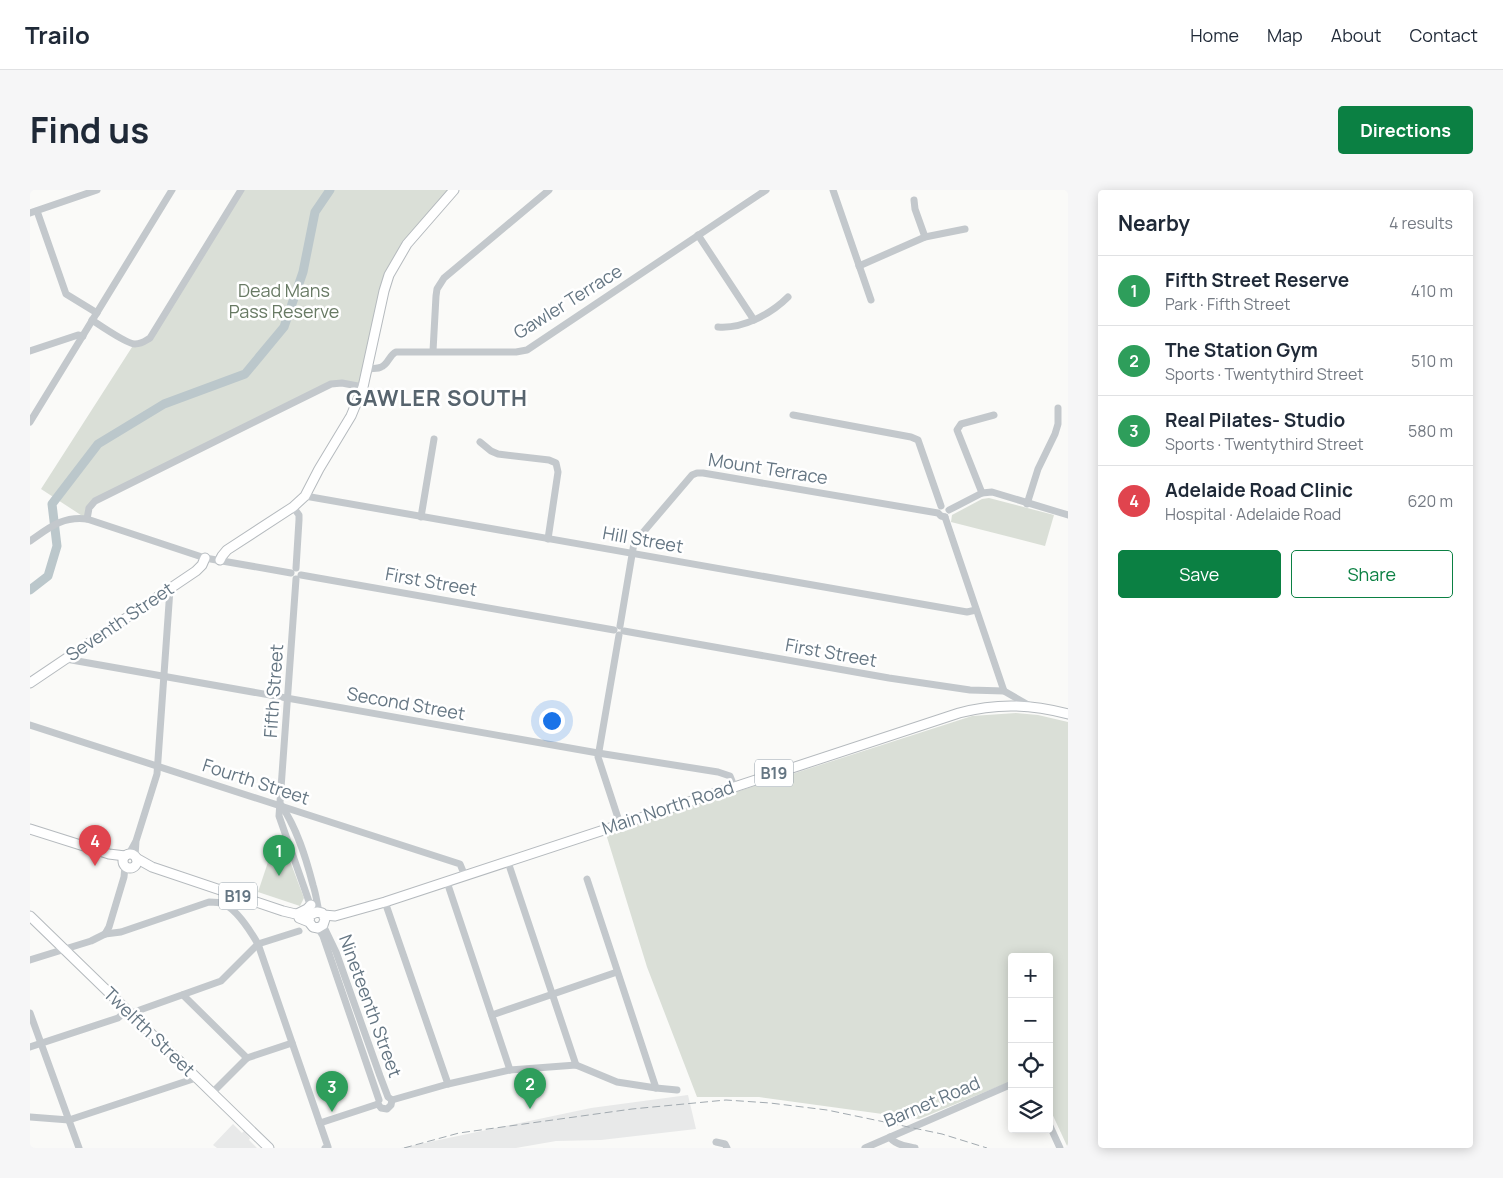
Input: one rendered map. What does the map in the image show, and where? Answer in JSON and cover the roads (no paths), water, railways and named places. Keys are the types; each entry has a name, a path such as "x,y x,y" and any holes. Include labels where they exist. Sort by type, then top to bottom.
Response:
{"main road":[{"path":"220,560 227,550 293,506 304,496 351,416 363,387 384,291 390,275 407,244 454,190"},
{"name":"Seventh Street","path":"30,683 196,571 202,565 205,558"},
{"name":"Main North Road","path":"385,902 734,786 974,709 997,706 1030,707 1068,714"},
{"name":"B19","path":"30,829 283,911 297,914 308,909 317,918"},
{"name":"B19","path":"283,911 292,916 338,920 385,902"},
{"name":"Twelfth Street","path":"30,916 265,1146 275,1148"}],"street":[{"path":"96,190 34,212 66,294 97,314"},
{"path":"30,422 172,190"},
{"path":"92,320 125,341 134,344 142,343 154,333 241,190"},
{"path":"434,351 436,296 440,284 549,190"},
{"name":"Gawler Terrace","path":"368,369 382,367 391,354 396,352 516,352 527,350 766,190"},
{"path":"833,190 871,300"},
{"path":"914,200 915,209 925,237"},
{"path":"859,266 925,237 965,229"},
{"path":"698,236 754,320"},
{"path":"718,327 728,328 759,318 788,297"},
{"path":"30,352 72,337 83,336"},
{"path":"30,541 54,525 72,518 87,519 89,508 95,501 331,384 342,383 363,387"},
{"path":"1027,504 1038,469 1055,434 1058,424 1058,408"},
{"path":"793,415 911,437 920,442 942,512 1004,691"},
{"path":"994,415 961,424 957,430 982,493 992,492 1027,504 1068,514"},
{"path":"421,517 434,439"},
{"path":"480,442 498,454 549,460 556,463 558,472 548,539"},
{"name":"Mount Terrace","path":"598,753 634,542 693,474 704,472 942,512 946,506 949,510 982,493"},
{"name":"Hill Street","path":"304,496 967,612 976,610"},
{"name":"Fifth Street","path":"293,506 299,515 299,520 279,816 317,918"},
{"name":"First Street","path":"87,519 205,558 889,678 970,690 1004,691 1030,707"},
{"path":"105,934 109,927 157,774 170,589"},
{"name":"Second Street","path":"66,659 726,774 730,776 734,786"},
{"name":"Fourth Street","path":"30,725 460,864 465,876"},
{"path":"598,753 620,824"},
{"path":"281,805 289,817 314,888 317,918"},
{"path":"508,862 576,1065"},
{"path":"587,879 656,1088"},
{"path":"447,882 510,1070"},
{"path":"30,960 91,942 105,934 121,932 209,902 219,902 226,905 235,913 258,944 327,1148"},
{"path":"385,902 448,1084"},
{"name":"Nineteenth Street","path":"317,918 336,952 390,1099"},
{"name":"Nineteenth Street","path":"317,918 378,1102"},
{"path":"30,1047 183,996 221,981 258,944 298,931"},
{"path":"492,1015 617,972"},
{"path":"183,996 247,1058"},
{"path":"30,1013 78,1148"},
{"path":"212,1093 247,1058 292,1043"},
{"path":"320,1124 378,1102 383,1097 390,1099 510,1070 576,1065 617,1082 677,1090"},
{"path":"30,1117 69,1120 196,1078"},
{"name":"Barnet Road","path":"865,1148 1008,1086"},
{"path":"378,1102 381,1108 387,1109 391,1105 390,1099"},
{"path":"1053,1133 1060,1148"},
{"path":"890,1137 896,1143 915,1148"},
{"path":"716,1142 728,1144"}],"waterway":[{"path":"30,590 48,576 57,546 52,504 98,444 164,404 245,374 284,327 303,272 315,212 330,190"}],"railway":[{"path":"404,1148 459,1133 632,1109 726,1100 827,1110 942,1134 987,1148"}],"place":[{"name":"Adelaide Road Clinic","path":"95,866"},
{"name":"Fifth Street Reserve","path":"279,876"},
{"name":"The Station Gym","path":"530,1109"},
{"name":"Real Pilates- Studio","path":"332,1112"}],"district":[{"name":"GAWLER SOUTH","path":"437,398"}],"park label":[{"name":"Dead Mans Pass Reserve","path":"284,301"}]}
